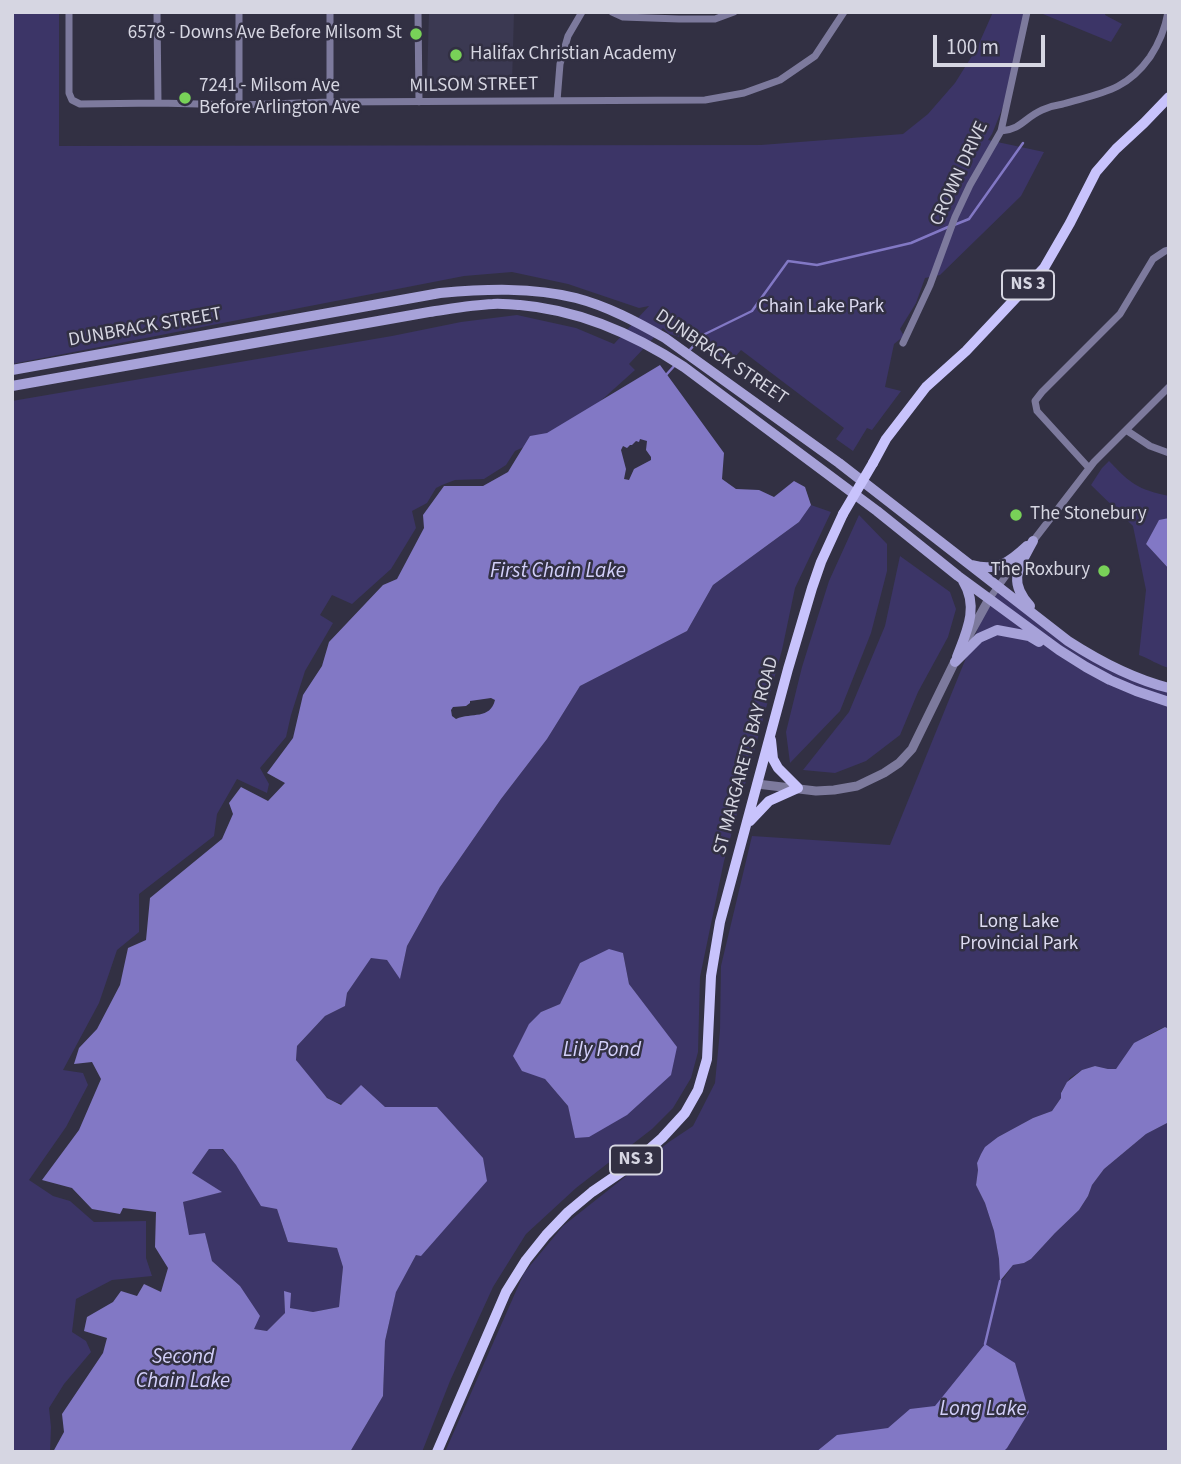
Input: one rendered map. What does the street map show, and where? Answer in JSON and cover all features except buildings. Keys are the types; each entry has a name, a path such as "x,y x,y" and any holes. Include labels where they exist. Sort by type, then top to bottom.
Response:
{"main road":[{"name":"ST MARGARETS BAY ROAD","path":"437,1452 506,1292 526,1259 568,1212 662,1138 681,1118 703,1078 707,1059 711,976 720,922 812,588 843,514 886,439 926,387 966,351 1044,268 1096,173 1116,149 1169,97"},
{"name":"DUNBRACK STREET","path":"12,370 429,295 482,289 542,292 575,298 601,306 665,338 850,471 1068,641 1105,663 1145,681 1169,688"},
{"name":"DUNBRACK STREET","path":"12,386 429,312 495,304 550,309 594,320 633,336 711,387 1059,650 1110,680 1169,702"},
{"path":"963,561 976,566 998,566 1013,559 1033,541"},
{"path":"1033,541 1020,565 1017,585 1024,600 1042,620"},
{"path":"955,662 971,614 969,592 958,576"},
{"path":"955,662 979,638 997,630 1029,636 1059,650"},
{"path":"746,829 753,816 769,801 798,788 773,759 770,735"}],"street":[{"name":"MILSOM STREET","path":"69,12 69,93 72,100 80,104 239,105 705,100 744,93 780,80 815,56 844,12"},
{"path":"157,12 158,103"},
{"path":"239,12 239,105"},
{"path":"330,12 330,102"},
{"path":"418,12 419,102"},
{"path":"557,101 560,64 568,36 582,12"},
{"path":"612,12 624,17 715,19 734,12"},
{"name":"CROWN DRIVE","path":"903,343 930,285 955,217 1000,131 1027,12"},
{"path":"1000,131 1014,130 1043,109 1110,90 1128,81 1141,70 1161,41 1168,12"},
{"path":"1089,468 1037,411 1035,401 1120,314 1153,259 1169,250"},
{"path":"757,784 822,791 846,789 868,782 894,766 907,754 916,742 977,617 997,586 1089,468 1169,387"},
{"path":"1126,430 1150,446 1169,453"}],"shaded area":[{"path":"429,12 514,12 512,84 427,84"}],"green space":[{"name":"Chain Lake Park","path":"12,12 59,12 59,146 761,145 903,134 928,114 955,83 977,48 993,12 1025,12 1017,72 988,140 1044,152 1021,196 940,275 925,278 916,303 900,329 904,336 894,344 885,387 901,391 872,430 867,428 853,451 836,439 844,428 741,350 730,363 710,348 704,352 683,338 669,334 663,328 629,364 635,370 595,406 548,436 515,451 506,465 484,479 455,480 436,488 427,503 412,511 416,528 391,569 352,604 332,595 320,615 333,623 305,671 286,737 260,768 269,784 267,793 237,779 217,814 214,836 139,894 139,932 117,950 99,1003 63,1070 83,1073 88,1085 66,1127 29,1180 53,1196 70,1201 94,1222 146,1221 146,1258 152,1276 112,1280 76,1299 72,1332 86,1341 91,1352 64,1384 49,1408 50,1452 12,1452 12,401 461,322 517,315 576,328 614,344 649,306 639,308 568,284 512,272 464,276 12,364"},
{"path":"1038,12 1106,12 1105,15 1122,24 1111,42"},
{"path":"1109,461 1135,485 1169,496 1169,518 1159,521 1146,544 1169,569 1169,668 1139,655 1146,590 1133,526 1091,485"},
{"path":"811,505 831,512 795,588 782,650 724,861 700,977 698,1052 691,1078 673,1108 652,1129 576,1188 526,1234 493,1287 450,1381 422,1452 350,1452 383,1396 385,1341 396,1291 416,1255 437,1107 380,1108 337,1102 320,1091 296,1060 297,1046 325,1016 345,1006 347,993 371,957 387,960 400,978 407,946 440,887 501,799 547,739 580,686 687,631 713,585 799,522","holes":["623,953 629,984 676,1047 575,1137 568,1106 545,1079 541,1012 560,1004 580,963"]},
{"path":"859,515 887,544 887,571 871,633 840,711 790,763 786,732 802,667 829,581"},
{"path":"900,556 950,592 956,609 948,637 918,692 900,735 866,761 835,773 803,770 849,712 885,626"},
{"name":"Long Lake Provincial Park","path":"994,589 1104,664 1169,690 1169,1029 1162,1028 1139,1041 1116,1069 1095,1066 1070,1078 1052,1111 998,1137 981,1154 977,1163 976,1185 994,1231 1000,1280 1013,1265 1031,1259 1079,1210 1104,1169 1146,1134 1169,1122 1169,1452 445,1452 524,1273 563,1226 693,1126 715,1083 720,1030 721,966 752,836 890,845"},
{"path":"209,1149 222,1149 277,1209 288,1242 337,1248 343,1267 339,1307 313,1312 290,1308 284,1292 285,1313 267,1331 254,1329 240,1286 212,1261 205,1233 189,1236 183,1202 221,1192 192,1173"}],"water":[{"name":"First Chain Lake","path":"660,365 724,453 722,479 736,489 759,490 774,497 794,481 805,487 811,505 799,522 713,585 687,631 580,686 547,739 501,799 440,887 407,946 400,979 387,960 371,958 347,993 345,1006 325,1016 297,1046 296,1060 327,1098 341,1105 361,1085 385,1107 437,1107 483,1158 487,1181 421,1256 416,1255 396,1292 385,1341 383,1396 350,1452 53,1452 64,1432 62,1414 103,1353 107,1338 84,1331 87,1317 113,1302 121,1291 137,1296 144,1284 161,1292 168,1268 155,1247 156,1212 123,1208 120,1214 92,1209 72,1188 42,1180 79,1130 101,1079 92,1062 74,1064 79,1048 97,1029 120,985 128,948 146,940 150,898 222,839 233,814 229,803 241,787 268,801 285,783 267,773 293,738 303,695 322,666 329,642 383,585 397,579 424,528 423,515 444,486 483,486 508,472 530,436 547,433","holes":["640,439 647,441 646,450 651,460 634,469 629,480 624,479 626,469 621,450 623,446 627,448","491,698 495,700 485,713 456,719 452,716 453,707 466,706 470,701","209,1149 223,1149 261,1206 277,1209 288,1242 337,1248 343,1267 339,1307 313,1312 290,1308 291,1293 284,1291 285,1313 267,1331 254,1329 260,1316 240,1286 212,1261 205,1233 189,1235 183,1202 222,1192 192,1173"]},
{"path":"1169,518 1169,569 1146,544 1159,520"},
{"name":"Lily Pond","path":"609,949 623,953 629,984 677,1047 671,1075 627,1115 589,1137 575,1138 568,1106 545,1079 522,1071 513,1056 529,1024 541,1012 560,1004 580,963"},
{"path":"1165,1027 1169,1029 1169,1122 1146,1134 1104,1169 1079,1210 1031,1259 1013,1265 1000,1281 994,1231 976,1185 977,1163 985,1147 1033,1118 1052,1111 1067,1082 1082,1070 1095,1066 1116,1069 1134,1043"},
{"name":"Long Lake","path":"985,1344 1015,1363 1029,1412 1003,1452 816,1452 837,1435 888,1428 910,1409 935,1406"}],"waterway":[{"path":"954,225 969,219 1023,143"},
{"path":"688,352 703,335 752,311 788,261 817,265 911,243 948,227"},
{"path":"666,375 676,364"},
{"path":"985,1344 1000,1281"}],"place":[{"name":"6578 - Downs Ave Before Milsom St","path":"416,34"},
{"name":"Halifax Christian Academy","path":"456,55"},
{"name":"7241 - Milsom Ave Before Arlington Ave","path":"185,98"},
{"name":"The Stonebury","path":"1016,515"},
{"name":"The Roxbury","path":"1104,571"}],"water label":[{"name":"Second Chain Lake","path":"183,1370"}]}
